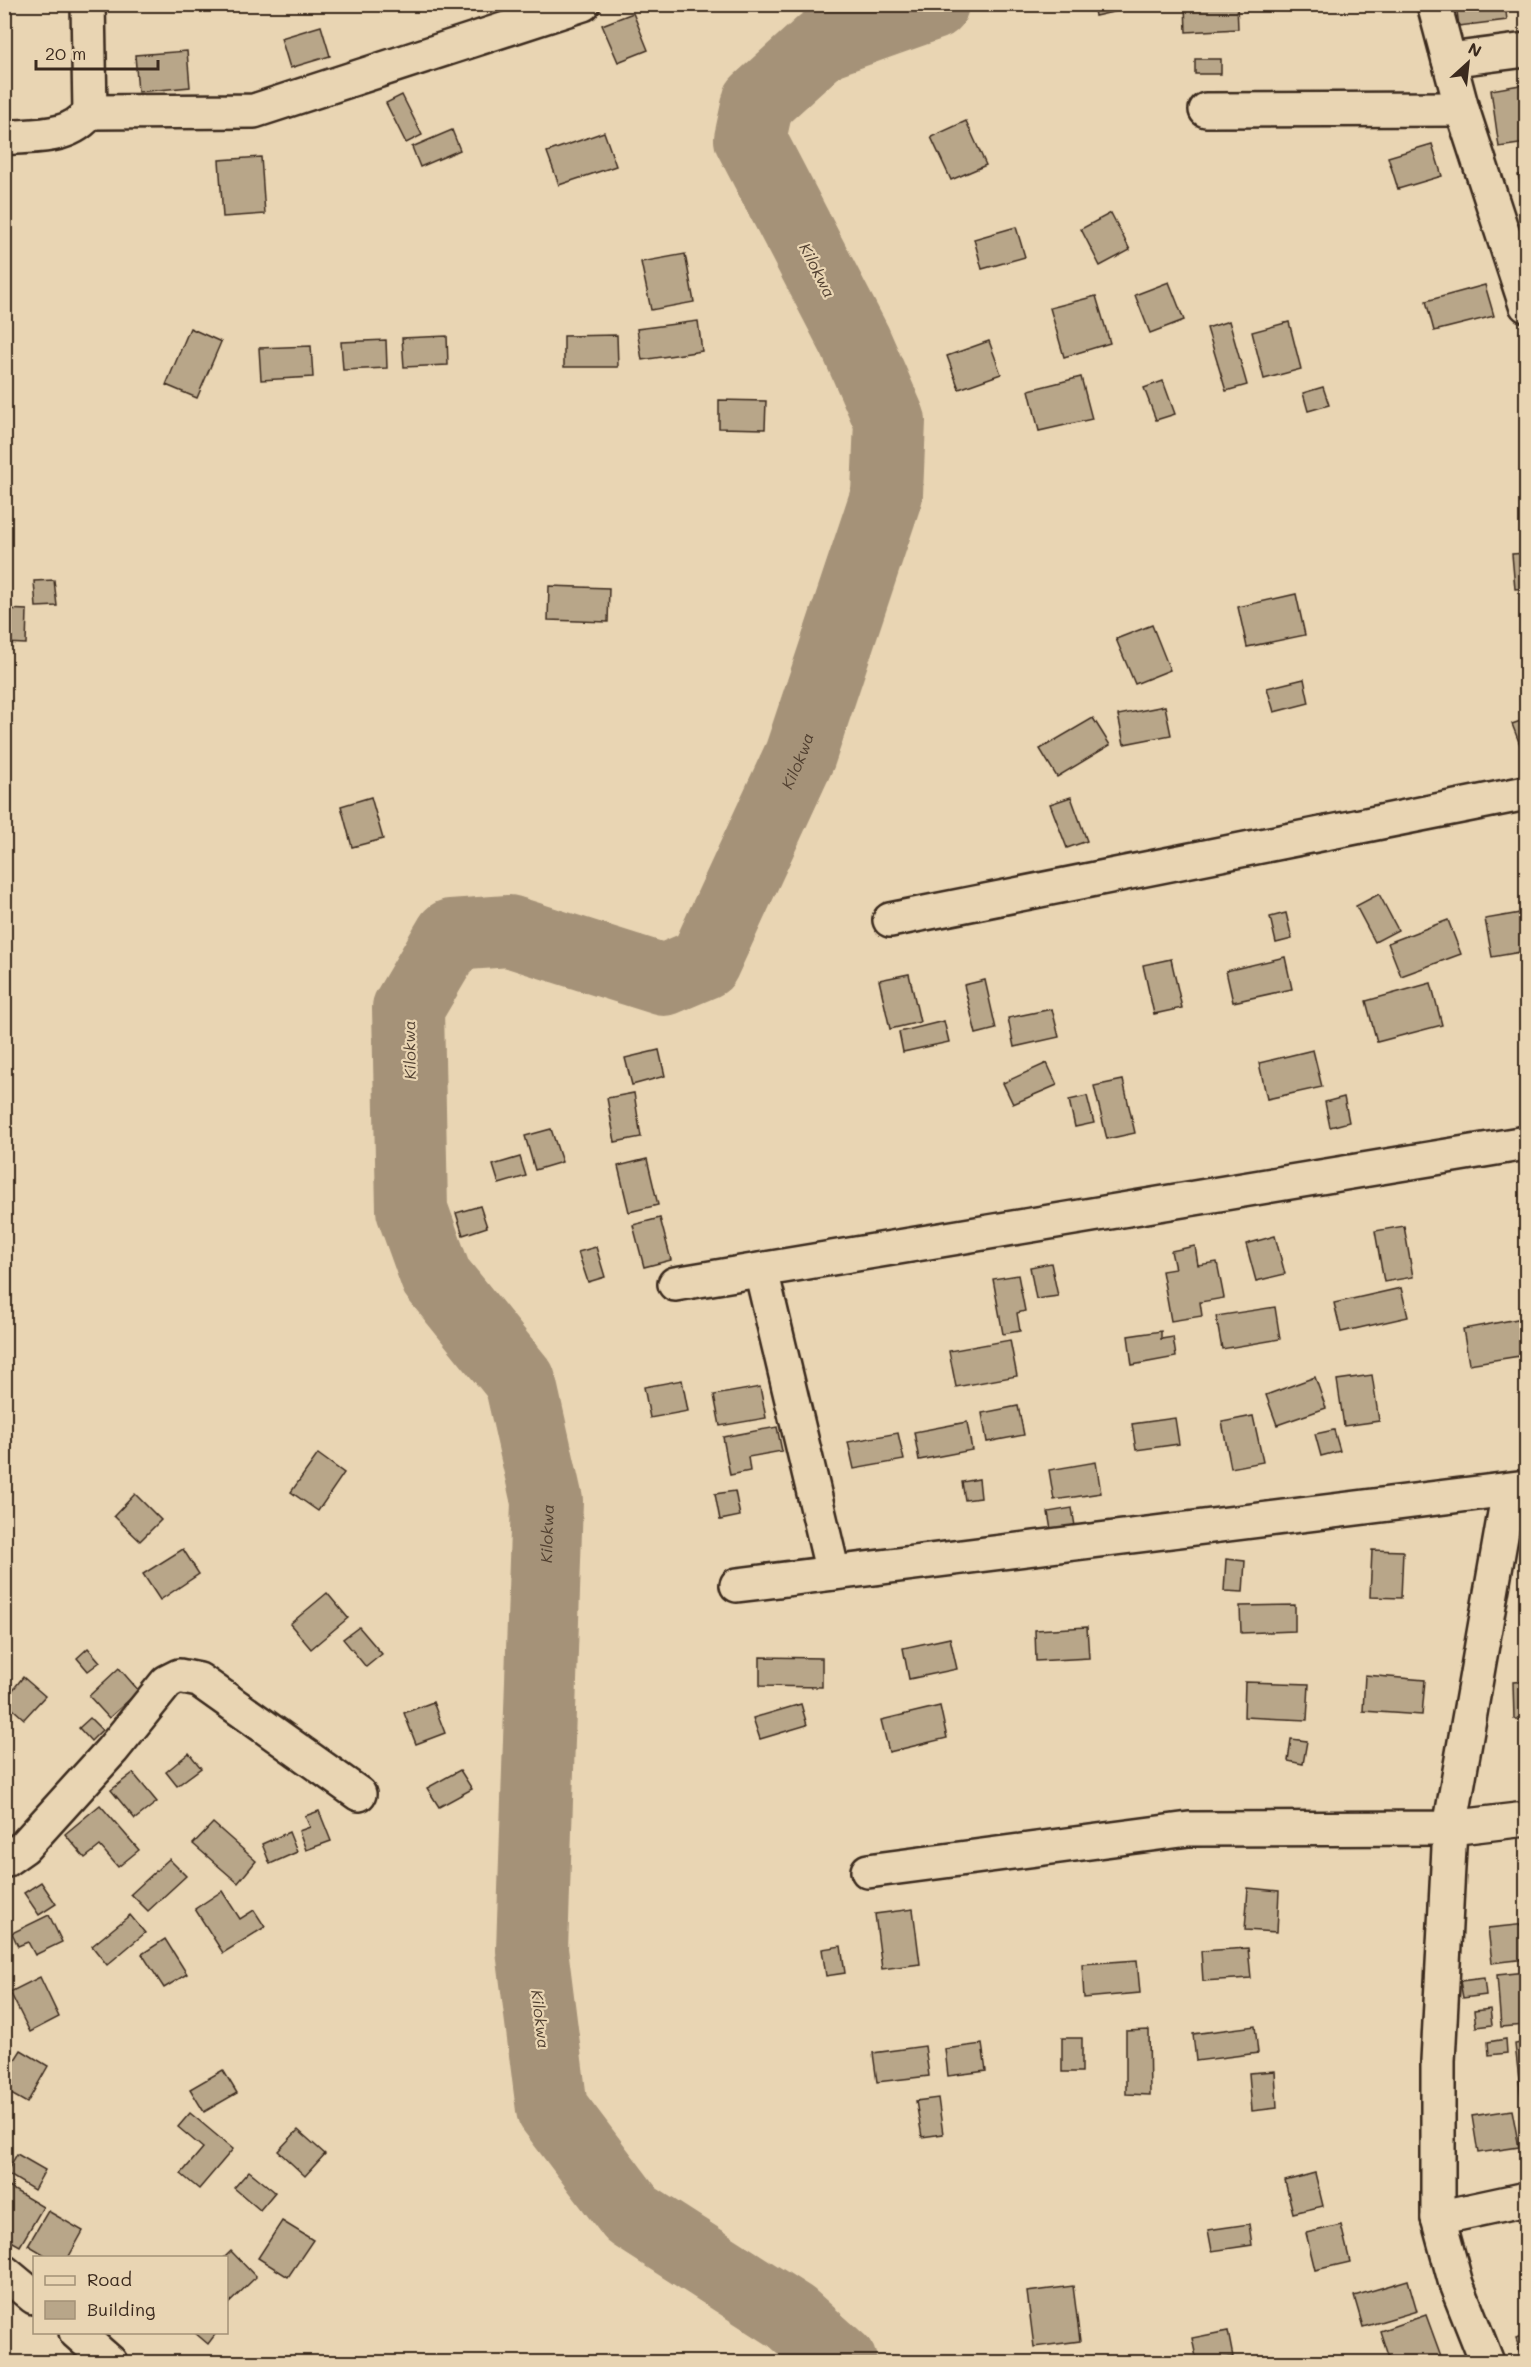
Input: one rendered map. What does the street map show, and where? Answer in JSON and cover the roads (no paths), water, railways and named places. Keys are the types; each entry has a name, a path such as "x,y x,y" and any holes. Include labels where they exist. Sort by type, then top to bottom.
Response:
{"street":[{"path":"4,138 66,132 81,125 90,112 88,4"},
{"path":"90,112 254,111 583,4"},
{"path":"1434,4 1462,109 1527,305"},
{"path":"1449,60 1527,50"},
{"path":"1206,110 1462,109"},
{"path":"890,920 1527,793"},
{"path":"675,1284 1527,1143"},
{"path":"761,1270 833,1573"},
{"path":"737,1585 1518,1488 1450,1828 1438,2061 1438,2217 1456,2284 1487,2362"},
{"path":"4,1862 24,1847 112,1750 167,1682 179,1676 198,1680 359,1794"},
{"path":"868,1871 1189,1829 1450,1828 1527,1819"},
{"path":"1438,2217 1527,2199"},
{"path":"4,2272 33,2296"},
{"path":"78,2334 110,2362"}],"waterway":[{"name":"Kilokwa","path":"841,2362 791,2317 632,2215 552,2109 532,1950 547,1501 520,1381 436,1277 412,1210 408,1008 451,935 509,931 664,980 704,963 800,755 887,494 890,421 855,341 750,139 758,102 823,43 933,4"}]}
